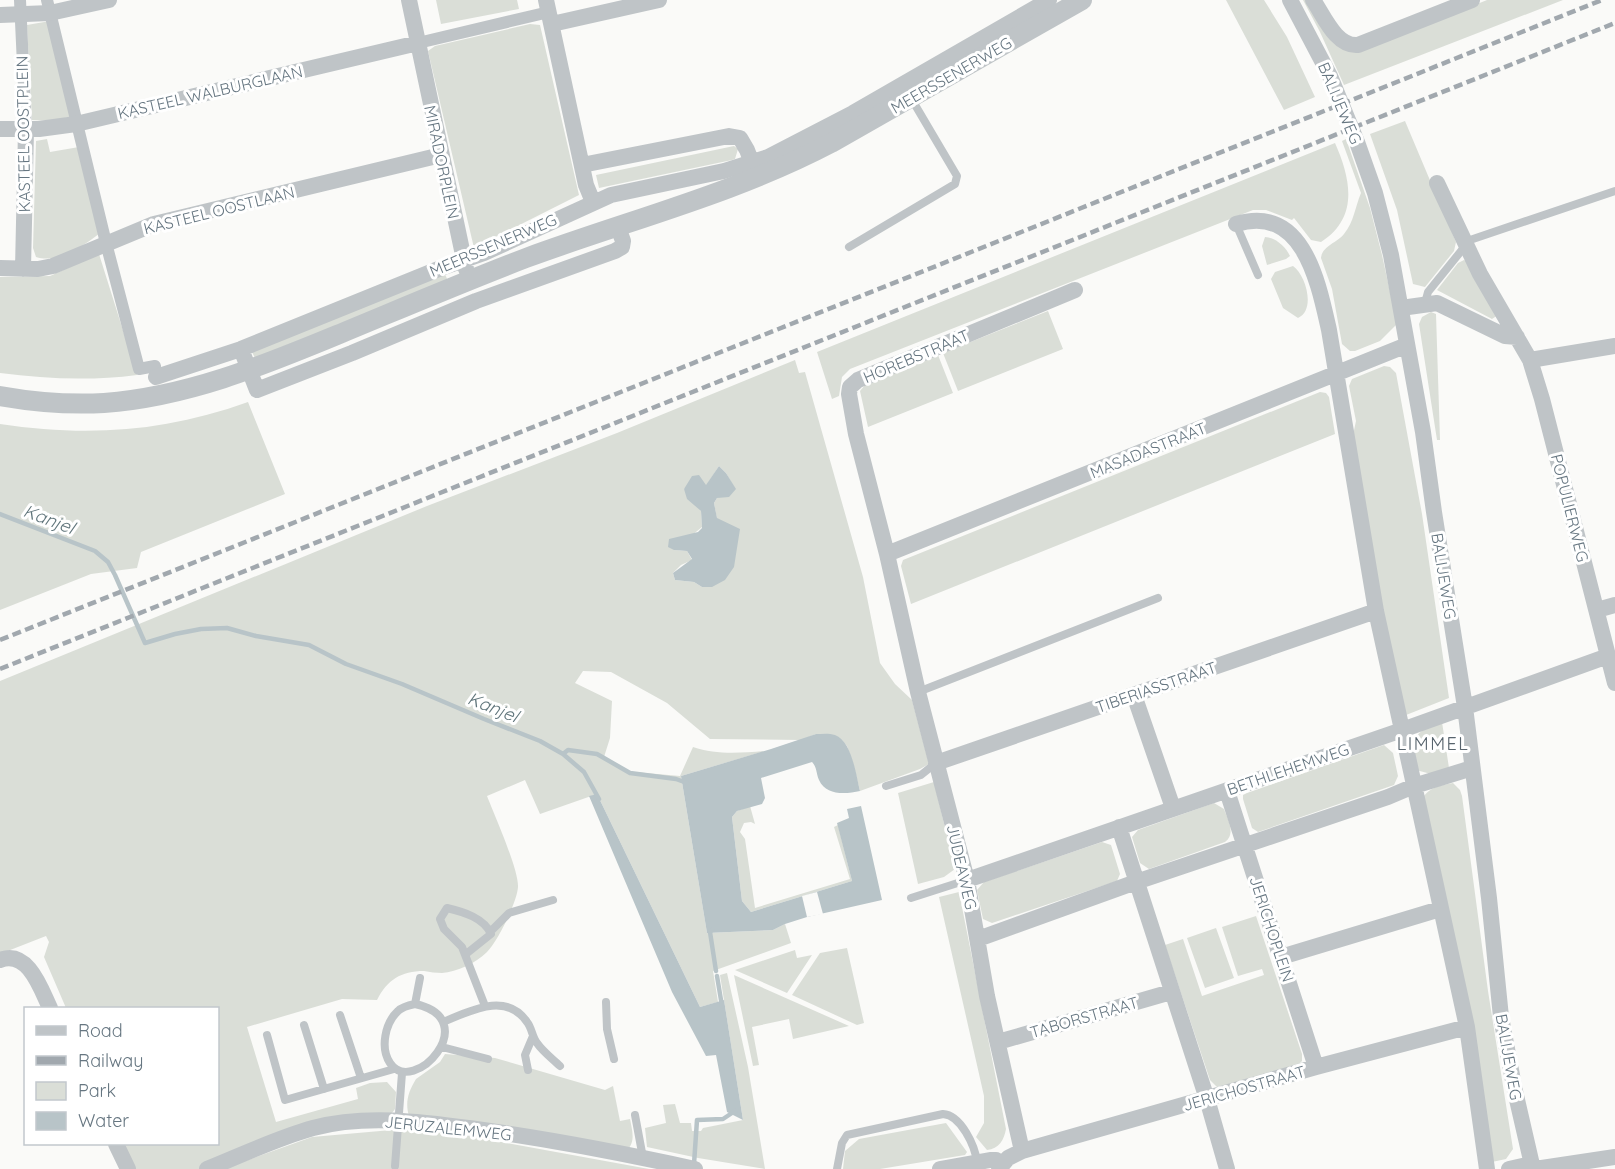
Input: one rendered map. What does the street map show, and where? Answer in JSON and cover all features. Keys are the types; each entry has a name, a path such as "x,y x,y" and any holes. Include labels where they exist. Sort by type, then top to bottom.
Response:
{"street":[{"path":"0,15 20,7 109,0"},
{"name":"MIRADORPLEIN","path":"409,0 469,280"},
{"path":"418,43 549,12 659,0"},
{"name":"MEERSSENERWEG","path":"156,377 241,349 516,238 616,193 724,171 768,157 818,133 1049,0"},
{"name":"MEERSSENERWEG","path":"0,396 62,403 117,402 175,392 249,370 469,280 714,195 795,162 1082,0"},
{"name":"BALIJEWEG","path":"1290,0 1330,76 1367,168 1391,255 1424,432 1434,512 1465,707 1489,898 1501,1017 1533,1167"},
{"path":"1313,0 1338,37 1347,44 1358,45 1472,0"},
{"path":"48,6 139,369 155,366 156,377"},
{"name":"KASTEEL OOSTPLEIN","path":"20,7 26,130 23,269"},
{"path":"549,12 586,185 593,202"},
{"name":"KASTEEL WALBURGLAAN","path":"0,129 26,130 76,124 418,43"},
{"path":"582,165 729,136 740,138 752,163"},
{"name":"KASTEEL OOSTLAAN","path":"0,268 38,269 52,266 154,225 441,155"},
{"name":"POPULIERWEG","path":"1437,183 1466,246 1530,360 1615,682"},
{"path":"1236,224 1269,221 1279,225 1294,236 1316,278 1329,330 1376,611 1467,1027 1488,1169"},
{"path":"241,349 257,390 476,301 615,251 622,247 623,241 618,227"},
{"name":"HOREBSTRAAT","path":"887,554 856,434 849,399 850,387 858,380 1076,290"},
{"path":"1401,308 1437,303 1505,336 1517,337"},
{"name":"MASADASTRAAT","path":"887,554 1407,345"},
{"path":"1530,360 1615,346"},
{"name":"JUDEAWEG","path":"887,554 918,692 968,880 987,996 1023,1151"},
{"path":"1597,610 1615,605"},
{"name":"TIBERIASSTRAAT","path":"936,763 1376,611"},
{"name":"BETHLEHEMWEG","path":"968,880 1608,656"},
{"path":"1134,695 1173,808"},
{"path":"978,939 1136,882 1472,768"},
{"name":"JERICHOPLEIN","path":"1227,790 1316,1067"},
{"path":"1119,827 1207,1099 1227,1169"},
{"path":"1281,957 1440,909"},
{"path":"0,960 8,957 20,960 35,977 50,1007"},
{"name":"TABORSTRAAT","path":"998,1042 1171,992"},
{"name":"JERICHOSTRAAT","path":"1023,1151 1316,1067 1467,1027"},
{"name":"JERUZALEMWEG","path":"207,1169 314,1128 356,1121 425,1123 524,1136 695,1169"},
{"path":"117,1145 128,1169"},
{"path":"940,1169 996,1160 1000,1166 1015,1153 1023,1151"},
{"path":"1509,1169 1615,1156"}],"lane":[{"path":"849,247 955,184 957,180 957,176 910,98"},
{"path":"1425,303 1428,292 1470,240 1615,191"},
{"path":"1236,224 1258,275"},
{"path":"918,692 1158,598"},
{"path":"886,786 921,775 936,763"},
{"path":"911,898 968,880"},
{"path":"466,954 491,934 490,932 509,913 553,900"},
{"path":"485,1006 462,946 444,929 440,919 447,908 466,912 488,926 490,932"},
{"path":"415,1004 420,978"},
{"path":"606,1002 607,1029 614,1059"},
{"path":"267,1035 285,1100 361,1078 398,1071 412,1072 418,1069 441,1047 446,1031 438,1014 415,1004 398,1011 386,1033 387,1058 398,1071 398,1121 394,1168"},
{"path":"443,1022 495,1004 520,1013 529,1024 536,1042 560,1066"},
{"path":"340,1015 361,1078"},
{"path":"304,1025 324,1089"},
{"path":"528,1070 525,1055 532,1035"},
{"path":"441,1047 488,1059"},
{"path":"837,1169 842,1143 848,1135 943,1114 953,1116 970,1140 975,1148 977,1162"},
{"path":"635,1115 644,1158"}],"green space":[{"path":"436,0 517,0 519,9 441,24"},
{"path":"1226,0 1264,0 1287,37 1315,97 1284,110"},
{"path":"1303,0 1309,0 1337,43 1431,23 1487,0 1563,0 1344,85"},
{"path":"50,21 73,116 52,121 32,120 27,25"},
{"path":"530,24 540,25 579,195 474,248 428,51 435,46"},
{"path":"1405,121 1456,242 1454,251 1425,287 1413,284 1397,210 1370,134"},
{"path":"47,139 50,152 79,147 100,233 70,252 44,259 36,257 33,248 36,141"},
{"path":"1346,139 1370,208 1397,324 1380,341 1355,351 1350,351 1342,344 1332,289 1321,258 1324,250 1341,237 1347,229 1361,193 1342,141"},
{"path":"1335,143 1345,170 1348,197 1341,221 1321,242 1311,240 1294,218 1292,220 1266,210 1253,210 850,369 842,377 839,396 832,399 817,352"},
{"path":"734,146 738,149 735,159 732,160 599,188 596,175"},
{"path":"1265,237 1280,243 1290,256 1267,265 1262,246"},
{"path":"99,254 137,375 68,378 0,373 0,277 50,276"},
{"path":"1464,260 1468,262 1498,315 1492,319 1437,290 1458,263"},
{"path":"1293,266 1302,277 1308,300 1307,308 1298,318 1283,308 1271,279 1275,272"},
{"path":"444,272 448,281 255,358 252,352"},
{"path":"1048,311 1063,349 958,391 943,353"},
{"path":"1431,312 1436,314 1440,440 1437,440 1419,324 1422,317"},
{"path":"938,355 953,393 868,427 860,391 865,385"},
{"path":"795,360 799,373 805,372 863,577 880,663 895,684 912,700 929,764 860,791 847,746 842,740 816,734 801,740 710,739 667,703 611,672 583,671 575,683 612,701 610,738 604,757 623,771 680,776 693,747 737,753 765,751 681,776 707,933 773,930 785,924 791,943 713,971 718,1002 700,1007 597,794 540,814 525,780 487,796 510,855 518,887 511,911 501,931 483,956 454,971 440,973 416,971 402,975 385,987 377,1000 342,999 247,1027 276,1122 358,1099 356,1088 370,1083 387,1082 396,1092 395,1109 389,1117 354,1116 200,1169 135,1169 124,1145 219,1145 219,1007 66,1007 44,957 49,942 46,936 0,954 0,681 427,506 617,433","holes":["719,466 735,489 717,498 714,503 717,519 702,587 694,582 675,580 673,573 681,565 692,560 687,551 674,550 702,527 701,511 684,489 706,486"]},
{"path":"1384,366 1390,367 1396,373 1422,514 1449,698 1401,717 1353,435 1356,421 1349,386 1352,379"},
{"path":"1320,392 1326,393 1329,397 1335,434 911,604 901,566 903,560"},
{"path":"248,402 285,494 141,552 137,568 91,574 0,610 0,424 64,430 126,429 186,420"},
{"path":"1442,722 1449,768 1431,774 1416,770 1414,745 1416,739 1424,729"},
{"path":"1384,745 1393,753 1398,776 1394,785 1258,832 1252,828 1243,795"},
{"path":"934,782 955,869 944,877 918,884 898,793"},
{"path":"1453,783 1462,796 1488,991 1513,1149 1506,1159 1492,1162 1421,801 1431,790"},
{"path":"1214,803 1224,809 1229,822 1231,831 1225,842 1149,869 1140,863 1132,837 1138,830"},
{"path":"750,806 755,824 744,823 740,832 745,839 755,908 850,879 834,827 838,825 852,881 751,912 742,901 732,817 737,811"},
{"path":"1102,842 1111,845 1120,874 1117,881 992,923 983,919 977,890 984,882"},
{"path":"959,892 1006,1129 1000,1143 995,1148 987,1150 976,1137 984,1123 984,1096 939,897"},
{"path":"1256,916 1302,1054 1302,1061 1297,1066 1217,1087 1210,1080 1165,945 1183,939 1202,996 1264,975 1262,969 1238,976 1222,927"},
{"path":"1216,928 1234,978 1205,988 1187,938"},
{"path":"847,948 864,1023 857,1025 792,995 820,953"},
{"path":"795,950 797,958 812,955 787,993 735,970"},
{"path":"727,973 748,1067 765,1169 647,1147 645,1128 666,1123 663,1105 675,1104 680,1123 691,1123 692,1131 701,1131 703,1128 743,1120 720,975"},
{"path":"734,975 849,1026 793,1039 789,1019 752,1027 759,1065 753,1066"},
{"path":"445,1054 495,1058 605,1090 613,1086 620,1121 630,1119 632,1143 627,1150 409,1116 408,1098 416,1079 440,1062"},
{"path":"946,1123 967,1152 965,1155 880,1169 843,1169 845,1151 859,1139"},
{"path":"403,1129 458,1134 649,1169 223,1169 312,1137"}],"water":[{"path":"719,466 736,489 729,497 717,498 714,503 717,518 740,529 734,567 725,580 712,587 702,587 694,582 675,580 673,573 692,559 687,551 668,547 669,539 698,532 702,528 701,511 687,499 684,489 692,476 699,475 706,485"},
{"path":"816,734 835,735 846,744 860,791 837,793 826,789 819,780 812,762 761,778 765,798 762,804 737,811 732,817 742,901 751,912 852,881 837,823 849,818 847,809 861,806 882,900 807,917 773,930 707,933 681,776"},
{"path":"597,794 700,1007 724,1000 743,1120 727,1112 716,1055 706,1056 672,992 589,796"}],"pier":[{"path":"817,892 823,914 807,917 802,896"}],"waterway":[{"name":"Kanjel","path":"0,514 95,551 108,562 145,643 201,629 227,628 256,636 309,645 346,664 402,684 540,741 563,754 584,772 599,799"},
{"path":"563,754 568,750 597,754 630,773 676,779 687,783"},
{"path":"712,930 710,932 716,971"},
{"path":"717,976 722,1006"},
{"name":"Kanjel","path":"694,1164 697,1120 723,1119 735,1111"}],"railway":[{"path":"0,640 1602,0"},
{"path":"0,669 1615,23"}],"district":[{"name":"LIMMEL","path":"1433,743"}]}
